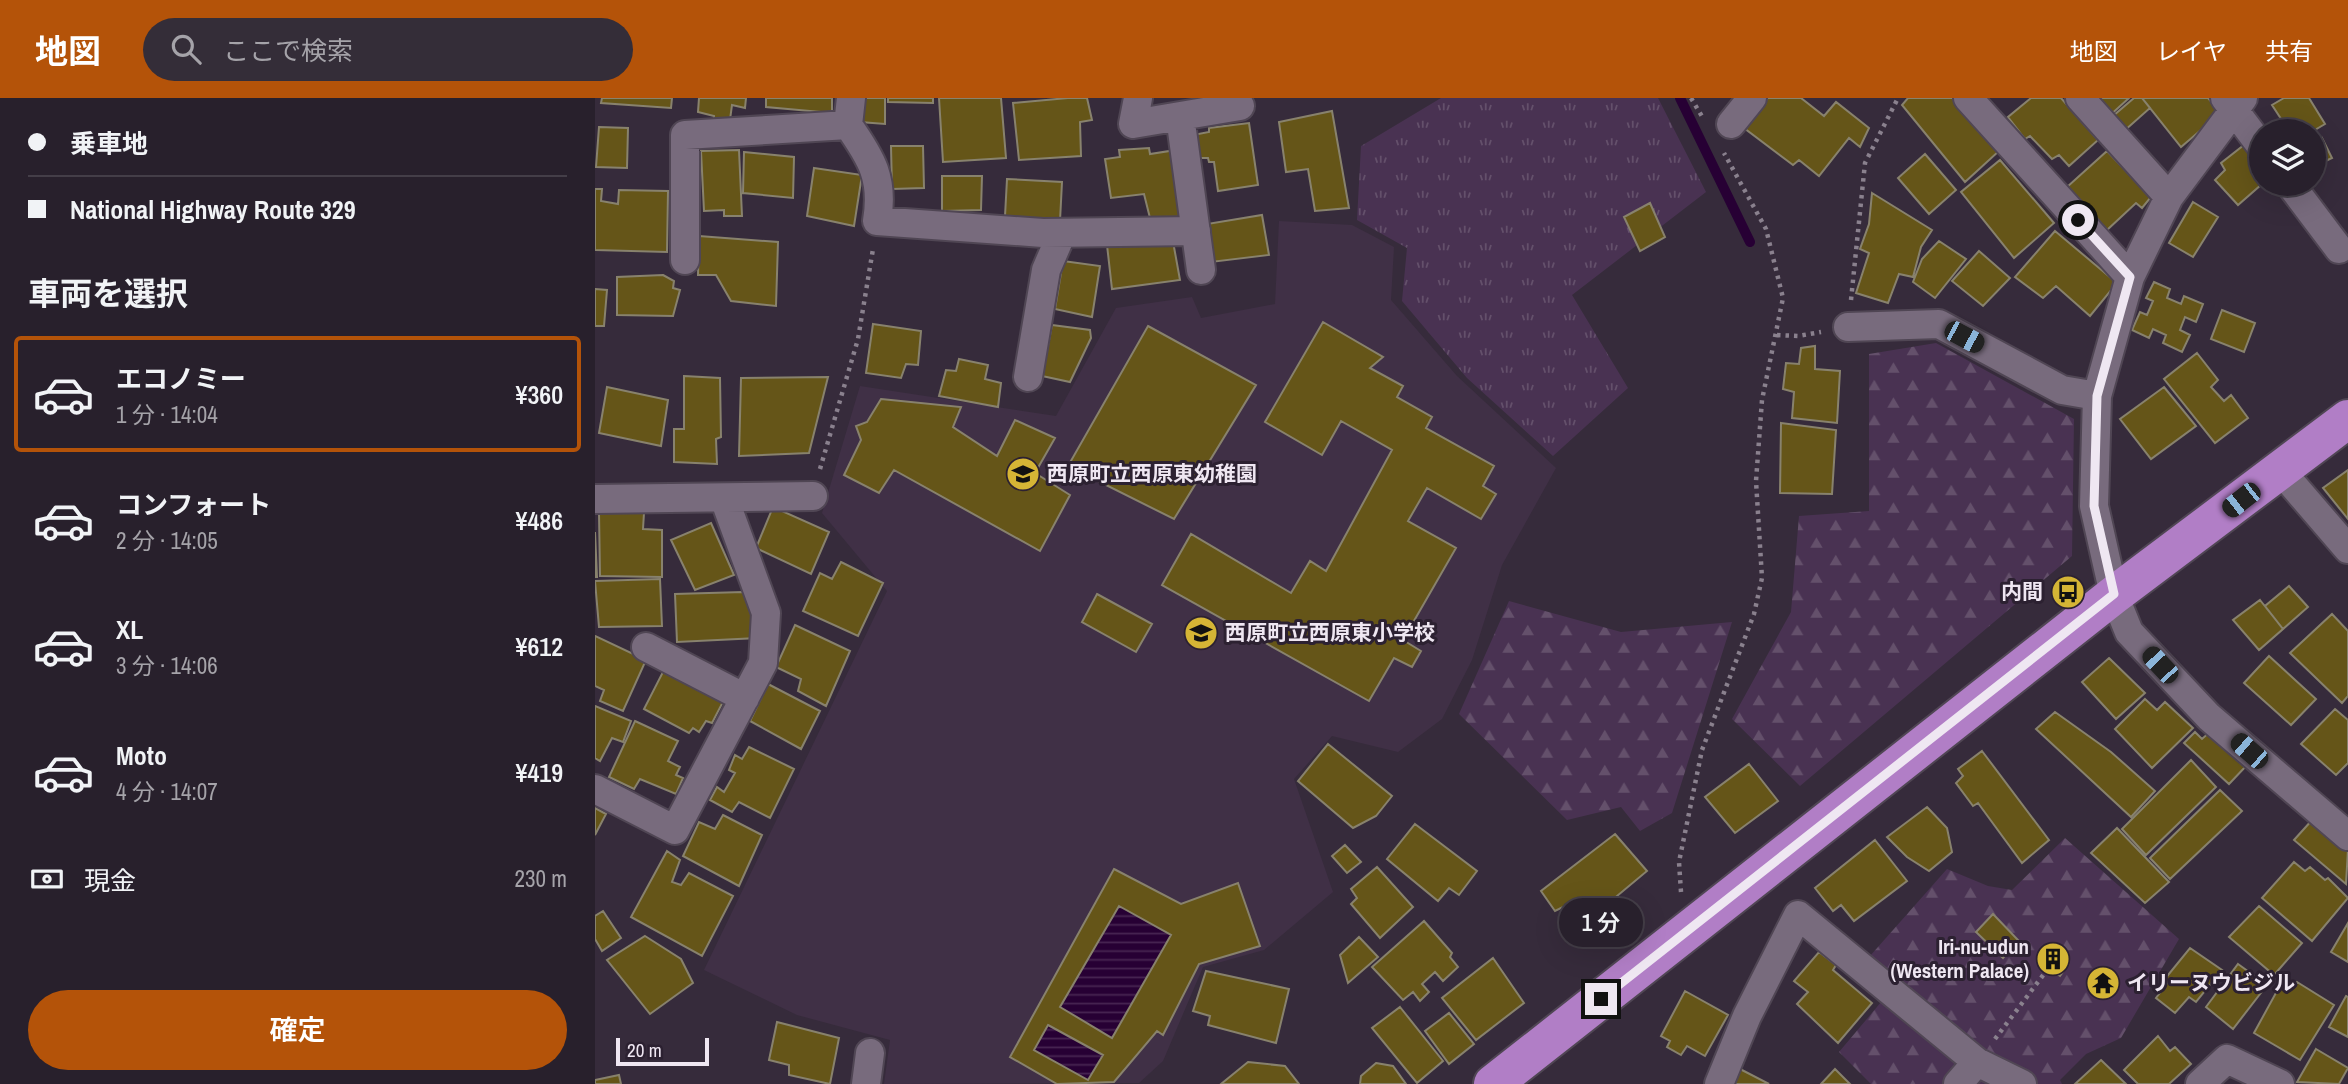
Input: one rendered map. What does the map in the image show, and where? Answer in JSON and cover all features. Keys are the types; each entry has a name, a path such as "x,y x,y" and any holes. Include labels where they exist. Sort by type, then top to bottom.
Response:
{"highway":[{"path":"1493,1084 2114,594 2348,419"}],"street":[{"path":"1138,98 1133,124 1240,106"},
{"path":"1719,132 1752,98"},
{"path":"1968,98 2130,277"},
{"path":"2080,98 2169,197"},
{"path":"2249,127 2233,102 2169,197 2130,277 2097,396 2094,506 2114,594 2129,632 2209,717 2348,836"},
{"path":"685,260 685,135 850,112 873,159 881,198 877,221 1062,233 1196,231"},
{"path":"1180,116 1201,270"},
{"path":"2299,196 2339,249"},
{"path":"1028,377 1047,270 1062,233"},
{"path":"1848,327 1939,324 2062,390 2097,396"},
{"path":"2280,470 2348,549"},
{"path":"595,499 813,496"},
{"path":"595,789 675,830 763,663 766,612 724,498"},
{"path":"646,647 745,698"},
{"path":"1719,1084 1747,1016 1798,915 1977,1062 2022,1084"},
{"path":"866,1084 870,1054"},
{"path":"2200,1084 2227,1059 2280,1084"},
{"path":"1958,1084 1977,1062"}],"path":[{"path":"1681,892 1679,862 1702,750 1754,614 1762,578 1756,481 1762,400 1783,298 1766,229 1719,132 1691,98"},
{"path":"1777,335 1798,337 1848,327 1865,163 1898,98"},
{"path":"813,496 858,339 877,221"},
{"path":"1977,1062 2044,974"}],"shaded area":[{"path":"1279,221 1352,225 1394,247 1391,300 1457,376 1556,468 1502,565 1472,660 1442,719 1398,752 1332,736 1294,779 1333,892 1264,950 1203,967 1163,1061 1139,1083 884,1084 890,1040 797,1015 704,970 887,591 822,513 860,386 1056,416 1116,308 1192,297 1201,318 1275,304"},
{"path":"1119,906 1171,935 1112,1038 1060,1007"},
{"path":"1048,1025 1103,1055 1088,1080 1034,1050"}],"green space":[{"path":"1441,98 1658,98 1706,192 1572,295 1628,388 1553,456 1467,378 1402,301 1407,248 1357,220 1361,146"},
{"path":"1936,343 2074,419 2072,556 1800,786 1732,719 1791,612 1799,516 1869,511 1869,354"},
{"path":"1509,601 1621,632 1732,622 1672,813 1640,831 1621,807 1567,820 1459,714"},
{"path":"2065,838 2179,939 2121,1038 2086,1054 2060,1080 2062,1084 1871,1084 1839,1052 1898,982 1870,956 1947,869 1988,886 2012,890"}],"building":[{"path":"602,98 672,98 671,108 601,103"},
{"path":"699,98 746,98 745,108 732,105 729,127 713,125 714,116 698,112"},
{"path":"766,98 832,98 832,113 766,107"},
{"path":"861,98 885,98 885,124 860,122"},
{"path":"888,98 933,98 933,103 888,102"},
{"path":"939,98 1001,98 1006,158 943,162"},
{"path":"1087,98 1092,120 1080,122 1081,156 1019,160 1013,103"},
{"path":"1768,98 1801,98 1824,116 1836,102 1869,128 1860,147 1849,138 1819,176 1799,160 1793,165 1744,128"},
{"path":"1908,98 1953,98 1999,151 1965,182 1902,105"},
{"path":"2031,98 2061,98 2098,140 2069,166 2059,155 2052,159 2030,136 2025,139 2008,117"},
{"path":"2093,98 2129,98 2107,118"},
{"path":"2134,98 2142,98 2150,108 2124,131 2113,116"},
{"path":"2142,98 2208,98 2221,113 2181,147"},
{"path":"2284,98 2309,98 2322,119 2281,119 2272,105"},
{"path":"1332,111 1349,208 1315,211 1308,169 1286,172 1279,122"},
{"path":"1249,123 1258,185 1218,191 1214,162 1209,162 1208,158 1195,158 1193,135 1209,132 1209,128"},
{"path":"599,127 628,128 627,168 596,167"},
{"path":"2244,145 2249,151 2249,195 2238,205 2215,180 2225,170 2221,163"},
{"path":"891,146 923,146 924,188 892,189"},
{"path":"2326,146 2332,158 2326,161"},
{"path":"1149,148 1150,154 1176,150 1186,224 1153,230 1144,194 1111,198 1105,159 1120,157 1119,150"},
{"path":"739,150 742,216 724,216 724,210 704,211 701,151"},
{"path":"2107,151 2151,197 2142,208 2136,203 2107,230 2067,187"},
{"path":"744,152 794,157 793,198 743,193"},
{"path":"1925,154 1956,190 1929,214 1898,178"},
{"path":"2000,160 2054,223 2014,258 1961,192"},
{"path":"814,168 862,175 854,226 807,216"},
{"path":"942,176 982,176 981,210 942,211"},
{"path":"1007,179 1062,182 1060,221 1005,216"},
{"path":"595,189 602,189 601,201 618,204 619,190 668,191 667,252 595,250"},
{"path":"1872,193 1932,230 1921,247 1913,277 1899,274 1888,303 1856,293 1869,253 1860,249 1869,224"},
{"path":"2193,202 2218,217 2193,257 2169,243"},
{"path":"1650,203 1665,237 1640,251 1624,217"},
{"path":"1262,215 1269,255 1211,262 1207,224"},
{"path":"2055,231 2117,283 2090,316 2056,286 2043,298 2015,277"},
{"path":"699,236 778,242 776,306 731,301 716,275 698,275"},
{"path":"1172,236 1180,280 1112,289 1107,245"},
{"path":"1939,241 1966,259 1935,298 1913,282 1922,259"},
{"path":"1979,251 2010,278 1983,306 1952,281"},
{"path":"1063,261 1100,266 1092,317 1055,309"},
{"path":"663,275 674,281 673,288 680,290 673,316 617,315 617,277"},
{"path":"2154,282 2170,289 2167,298 2181,304 2184,296 2203,304 2196,322 2185,317 2180,330 2190,335 2182,352 2163,343 2166,335 2153,329 2149,338 2132,330 2140,312 2147,315 2153,301 2146,298"},
{"path":"595,289 607,290 604,326 595,326"},
{"path":"2222,310 2255,323 2244,352 2211,339"},
{"path":"1323,322 1383,357 1370,368 1403,386 1397,397 1432,417 1426,428 1494,466 1483,486 1496,494 1481,519 1427,488 1408,521 1456,548 1403,640 1421,651 1412,667 1394,658 1369,701 1162,585 1191,534 1291,593 1310,561 1326,571 1392,450 1341,421 1322,455 1265,422"},
{"path":"873,324 921,331 918,365 906,364 901,378 866,373"},
{"path":"1052,325 1090,330 1091,338 1070,382 1042,376"},
{"path":"1148,326 1256,385 1174,519 1068,466"},
{"path":"1815,346 1815,369 1840,371 1837,423 1792,418 1794,392 1783,389 1786,363 1799,364 1801,348"},
{"path":"2197,353 2218,380 2211,387 2224,401 2231,395 2248,418 2215,443 2164,379"},
{"path":"959,359 988,365 985,379 1001,383 998,407 939,396 946,370 956,371"},
{"path":"684,376 720,378 721,437 716,439 717,464 674,462 674,429 684,429"},
{"path":"828,377 809,453 739,456 741,378"},
{"path":"607,387 668,400 661,446 599,433"},
{"path":"2164,387 2196,426 2151,459 2120,419"},
{"path":"881,399 961,407 953,427 997,456 1015,420 1055,438 1035,473 1070,495 1040,551 894,470 879,493 844,475 861,440 856,426 867,422"},
{"path":"1781,423 1836,430 1832,494 1780,493"},
{"path":"2348,470 2348,519 2323,488"},
{"path":"773,507 829,532 811,574 756,548"},
{"path":"599,512 644,513 643,529 662,530 662,577 600,576"},
{"path":"711,523 734,575 695,590 671,540"},
{"path":"595,532 597,577 595,577"},
{"path":"841,562 883,583 858,636 803,611 820,573 832,579"},
{"path":"660,579 662,626 599,627 595,581"},
{"path":"2289,586 2308,607 2283,629 2265,606"},
{"path":"743,592 757,620 758,638 677,642 675,594"},
{"path":"1097,594 1152,624 1136,652 1082,622"},
{"path":"2260,600 2283,629 2259,650 2233,620"},
{"path":"2332,614 2348,631 2348,696 2342,703 2290,653"},
{"path":"795,625 850,651 826,706 798,691 801,679 776,667"},
{"path":"595,636 646,660 623,711 600,701 604,690 595,686"},
{"path":"2269,656 2316,699 2291,725 2244,683"},
{"path":"2109,658 2145,693 2116,719 2082,682"},
{"path":"666,666 726,696 712,723 706,721 699,732 693,728 689,733 644,709"},
{"path":"768,684 820,711 801,749 750,721"},
{"path":"2145,699 2157,710 2165,702 2193,728 2152,768 2115,729"},
{"path":"595,706 631,721 623,742 612,738 600,761 595,758"},
{"path":"2335,709 2348,720 2348,763 2336,775 2301,744"},
{"path":"2055,712 2111,752 2155,791 2131,817 2036,729"},
{"path":"635,721 678,741 668,761 680,767 676,775 683,778 676,794 640,779 634,789 609,777"},
{"path":"2211,731 2248,764 2229,784 2184,743 2195,732 2202,739"},
{"path":"1328,744 1392,796 1376,816 1353,828 1298,781"},
{"path":"749,747 794,769 770,818 739,802 732,812 710,800 717,787 724,792 735,773 729,770 735,755 742,759"},
{"path":"1982,751 2049,840 2022,863 1978,803 1973,806 1956,783 1963,776 1958,769"},
{"path":"2191,760 2216,787 2146,855 2122,829"},
{"path":"1749,764 1778,801 1735,833 1705,797"},
{"path":"2220,790 2242,811 2170,879 2150,858"},
{"path":"1927,807 1947,828 1952,852 1929,871 1907,857 1887,837"},
{"path":"595,808 606,814 595,835"},
{"path":"723,815 762,835 739,886 683,856 699,822 715,829"},
{"path":"2313,819 2348,849 2346,884 2294,840"},
{"path":"1415,824 1477,871 1459,895 1449,888 1438,901 1387,859"},
{"path":"2117,828 2169,882 2145,903 2091,853"},
{"path":"1615,834 1647,871 1581,926 1565,906 1555,911 1541,891"},
{"path":"1875,840 1907,881 1854,921 1841,905 1833,911 1815,888"},
{"path":"1345,845 1361,862 1347,873 1332,856"},
{"path":"667,851 680,860 672,882 681,885 689,873 733,896 702,956 631,917"},
{"path":"2294,862 2305,871 2310,867 2325,880 2328,878 2348,898 2312,941 2262,898"},
{"path":"1377,867 1413,907 1380,938 1351,904 1357,898 1351,889"},
{"path":"1114,869 1181,904 1238,883 1260,946 1199,964 1163,1035 1157,1031 1114,1082 1057,1084 1010,1057","holes":["1119,906 1171,935 1112,1038 1060,1007","1048,1025 1103,1055 1088,1080 1034,1050"]},
{"path":"2259,906 2302,943 2274,975 2229,937"},
{"path":"603,911 621,938 602,951 595,939 595,916"},
{"path":"1993,914 2018,940 2003,958 1976,932"},
{"path":"1424,921 1452,953 1450,957 1458,967 1443,981 1435,972 1422,984 1429,992 1420,1001 1413,992 1403,1000 1372,967"},
{"path":"2348,923 2348,962 2331,952"},
{"path":"645,936 681,959 693,983 650,1014 607,960"},
{"path":"1359,937 1378,957 1348,983 1340,955"},
{"path":"2190,948 2222,970 2196,1002 2189,997 2175,1013 2156,998 2168,982 2164,980"},
{"path":"1819,952 1836,965 1833,970 1872,1003 1838,1043 1797,1004 1808,992 1794,981"},
{"name":"Iri-nu-udun (Western Palace)","path":"2050,953 2068,965 2060,976 2043,965"},
{"path":"1493,958 1524,1003 1476,1040 1442,998"},
{"path":"2238,964 2267,985 2233,1029 2206,1007"},
{"path":"1206,971 1289,989 1276,1043 1208,1025 1210,1016 1193,1011"},
{"path":"2283,980 2294,986 2297,982 2334,1005 2300,1060 2254,1033"},
{"path":"1685,991 1728,1015 1705,1056 1687,1046 1681,1055 1667,1047 1670,1041 1661,1036"},
{"path":"2346,996 2348,997 2348,1037 2329,1027"},
{"path":"1400,1007 1443,1061 1417,1083 1372,1028"},
{"path":"1449,1013 1474,1044 1449,1064 1425,1031"},
{"path":"777,1022 839,1038 830,1084 789,1075 789,1065 769,1060"},
{"path":"2158,1036 2170,1051 2175,1047 2191,1064 2169,1084 2138,1084 2124,1070"},
{"path":"2316,1049 2348,1068 2339,1084 2297,1082"},
{"path":"2101,1060 2126,1084 2075,1084"},
{"path":"1248,1062 1285,1066 1299,1084 1221,1084"},
{"path":"1376,1063 1393,1066 1406,1084 1360,1084 1361,1076"},
{"path":"1740,1069 1769,1084 1732,1084"},
{"path":"1835,1069 1850,1084 1821,1084"},
{"path":"619,1075 621,1084 595,1084 595,1080"}],"waterway":[{"path":"1680,98 1750,242"}],"place":[{"name":"西原町立西原東幼稚園","path":"1023,474"},
{"name":"内間","path":"2068,592"},
{"name":"西原町立西原東小学校","path":"1201,633"},
{"name":"Iri-nu-udun (Western Palace)","path":"2053,959"},
{"name":"イリーヌウビジル","path":"2103,983"}],"route":[{"path":"1601,999 2114,594 2094,506 2097,396 2130,277 2078,220"}]}
